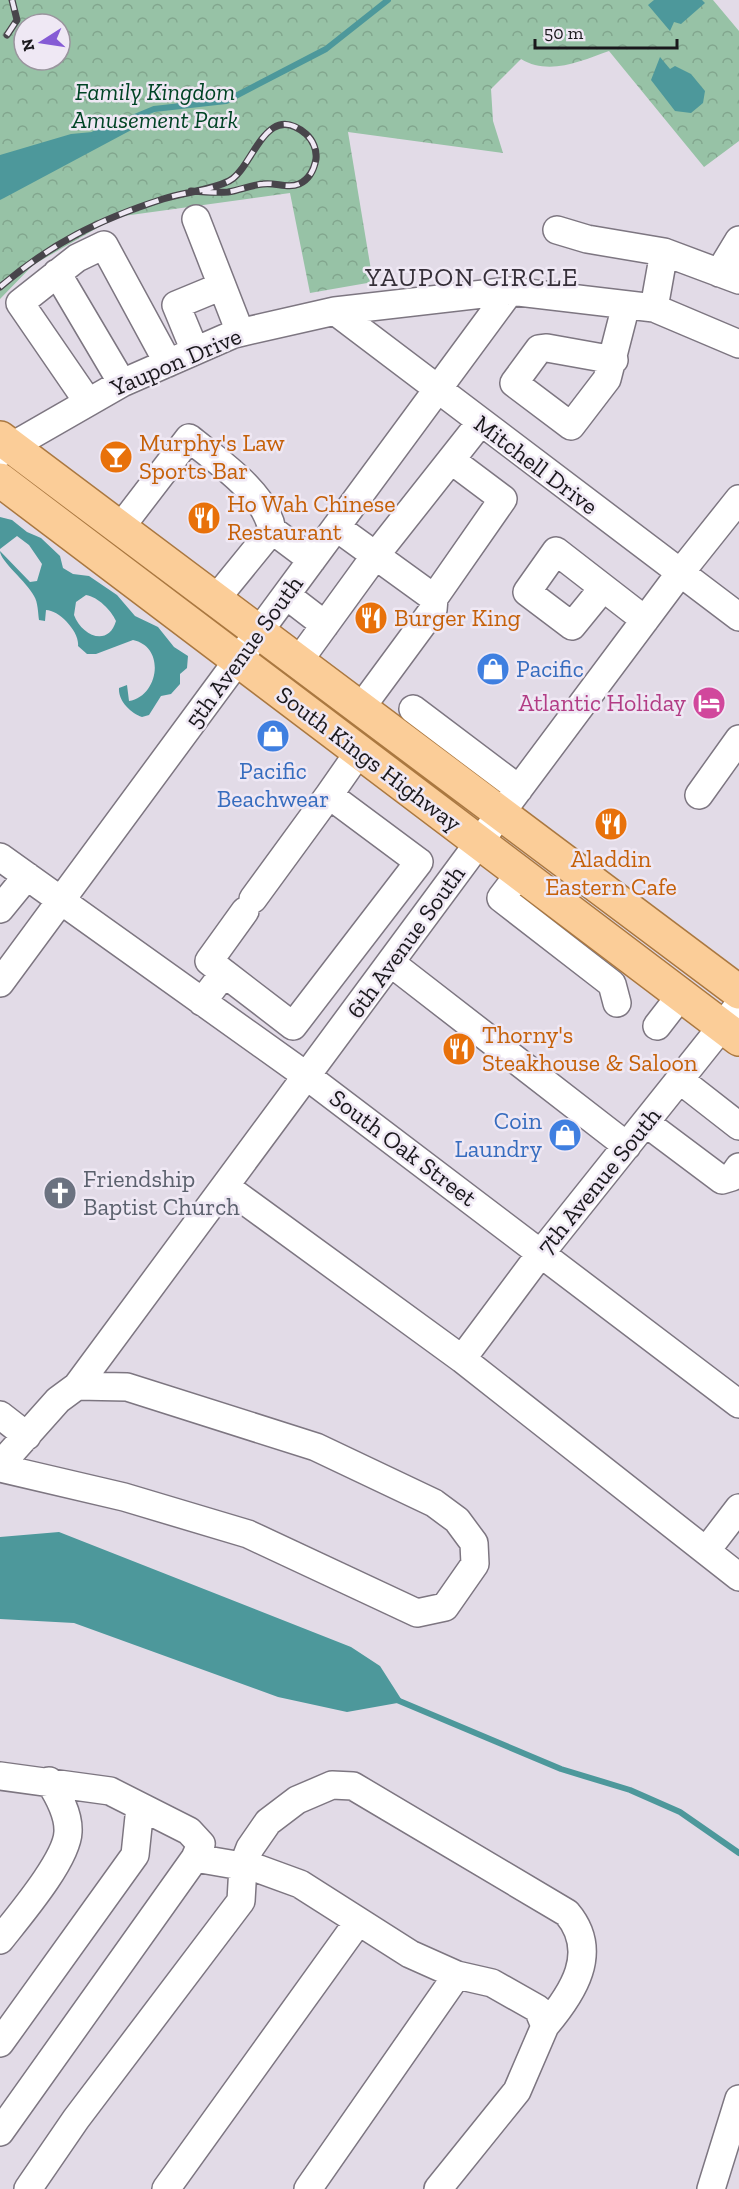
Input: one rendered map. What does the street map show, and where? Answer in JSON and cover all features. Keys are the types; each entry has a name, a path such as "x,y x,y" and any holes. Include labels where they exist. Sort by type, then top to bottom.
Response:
{"main road":[{"name":"South Kings Highway","path":"4,446 120,528 463,786 509,801 739,992"},
{"name":"South Kings Highway","path":"0,480 681,995 734,1023"}],"street":[{"path":"196,219 240,332"},
{"path":"557,230 587,239 664,252 729,276 739,240"},
{"path":"88,402 20,303 77,258 104,245 168,363"},
{"path":"654,308 664,252"},
{"path":"57,273 122,383"},
{"path":"195,351 176,305 222,286"},
{"name":"Yaupon Drive","path":"4,446 122,383 240,332 335,312 510,291 654,308 739,344"},
{"name":"5th Avenue South","path":"0,983 510,291"},
{"path":"614,360 626,305"},
{"name":"Mitchell Drive","path":"335,312 436,391 739,617"},
{"path":"298,662 375,555 480,423"},
{"path":"120,528 189,438 244,482 270,520 272,530 312,560"},
{"path":"360,709 433,610 434,598 503,499 451,460"},
{"name":"6th Avenue South","path":"0,1466 58,1400 77,1386 308,1077 509,801 681,573 737,506"},
{"path":"336,527 434,598"},
{"path":"215,600 272,530"},
{"path":"603,588 645,620"},
{"path":"286,595 325,625"},
{"path":"413,709 484,762 509,801"},
{"path":"416,751 437,726"},
{"path":"699,795 739,739"},
{"path":"329,795 419,862 293,1026 209,961 359,752"},
{"path":"463,786 484,762"},
{"name":"South Oak Street","path":"0,857 308,1077 739,1404"},
{"path":"520,873 501,898 612,984 617,1003"},
{"path":"0,909 27,876"},
{"path":"391,963 627,1146"},
{"path":"202,1002 224,973"},
{"path":"325,984 357,1009"},
{"path":"657,1026 681,995"},
{"name":"7th Avenue South","path":"462,1359 541,1253 645,1123 680,1080 734,1023"},
{"path":"680,1080 739,1126"},
{"path":"645,1123 722,1180 732,1177 739,1167"},
{"path":"226,1186 462,1359 739,1577"},
{"path":"0,1466 124,1497 248,1534 417,1613 445,1607 475,1564 474,1543 457,1520 435,1503 316,1447 127,1387 77,1386"},
{"path":"0,1415 27,1436"},
{"path":"706,1551 739,1508"},
{"path":"0,1776 110,1791 189,1831 201,1844 195,1858 0,2132"},
{"path":"0,1940 53,1871 68,1833 61,1800 49,1781"},
{"path":"28,2189 76,2119 241,1901 243,1866 250,1848 268,1822 297,1800 332,1785 352,1786 567,1913 578,1926 584,1952 568,1999 545,2026 517,2091 438,2189"},
{"path":"0,2043 135,1855 140,1807"},
{"path":"195,1858 243,1866 300,1884 410,1954 457,1975 492,1983 538,2009 545,2026"},
{"path":"166,2189 358,1923"},
{"path":"308,2189 457,1975"},
{"path":"711,2189 739,2099"}],"green space":[{"name":"Family Kingdom Amusement Park","path":"0,0 713,0 739,31 739,141 704,167 609,51 554,67 532,64 521,59 491,89 493,121 503,153 348,132 373,282 310,293 290,193 116,217 33,265 0,299"}],"water":[{"path":"654,0 702,0 705,3 681,24 674,22 670,31 648,5"},
{"path":"660,57 670,69 675,66 691,74 705,91 703,103 691,113 675,111 651,80"},
{"path":"135,128 0,200 0,155 71,134"},
{"path":"0,517 12,520 27,532 41,538 60,556 63,568 73,574 89,576 117,595 135,616 158,627 174,647 188,656 187,668 180,674 180,684 171,694 161,696 149,715 142,717 134,713 123,702 119,688 127,685 129,701 139,697 147,690 155,671 151,652 144,644 133,640 96,654 87,654 78,646 76,634 72,628 57,614 46,610 45,621 39,620 34,596 1,555 0,551 30,582 37,581 42,564 29,545 17,536 0,549","holes":["86,595 104,605 116,621 107,634 95,636 88,633 77,622 74,615 76,602"]},
{"path":"59,1532 351,1647 380,1666 403,1702 347,1712 278,1697 74,1623 0,1619 0,1537"}],"waterway":[{"path":"94,134 154,109 226,101 326,49 388,0"},
{"path":"397,1700 561,1769 630,1790 680,1812 739,1853"}],"railway":[{"path":"7,35 17,20 12,0"},
{"path":"0,287 57,245 97,224 163,199 179,195 188,193 196,191 213,187 229,181 238,174 270,130 280,125 292,125 306,134 314,145 316,156 314,167 309,177 299,184 254,185 228,192 200,192 196,191 191,191"}],"place":[{"name":"Murphy's Law Sports Bar","path":"116,457"},
{"name":"Ho Wah Chinese Restaurant","path":"204,518"},
{"name":"Burger King","path":"371,618"},
{"name":"Pacific","path":"493,669"},
{"name":"Atlantic Holiday","path":"709,703"},
{"name":"Pacific Beachwear","path":"273,736"},
{"name":"Aladdin Eastern Cafe","path":"611,824"},
{"name":"Thorny's Steakhouse & Saloon","path":"459,1049"},
{"name":"Coin Laundry","path":"565,1135"},
{"name":"Friendship Baptist Church","path":"60,1193"}],"district":[{"name":"YAUPON CIRCLE","path":"472,277"}]}
